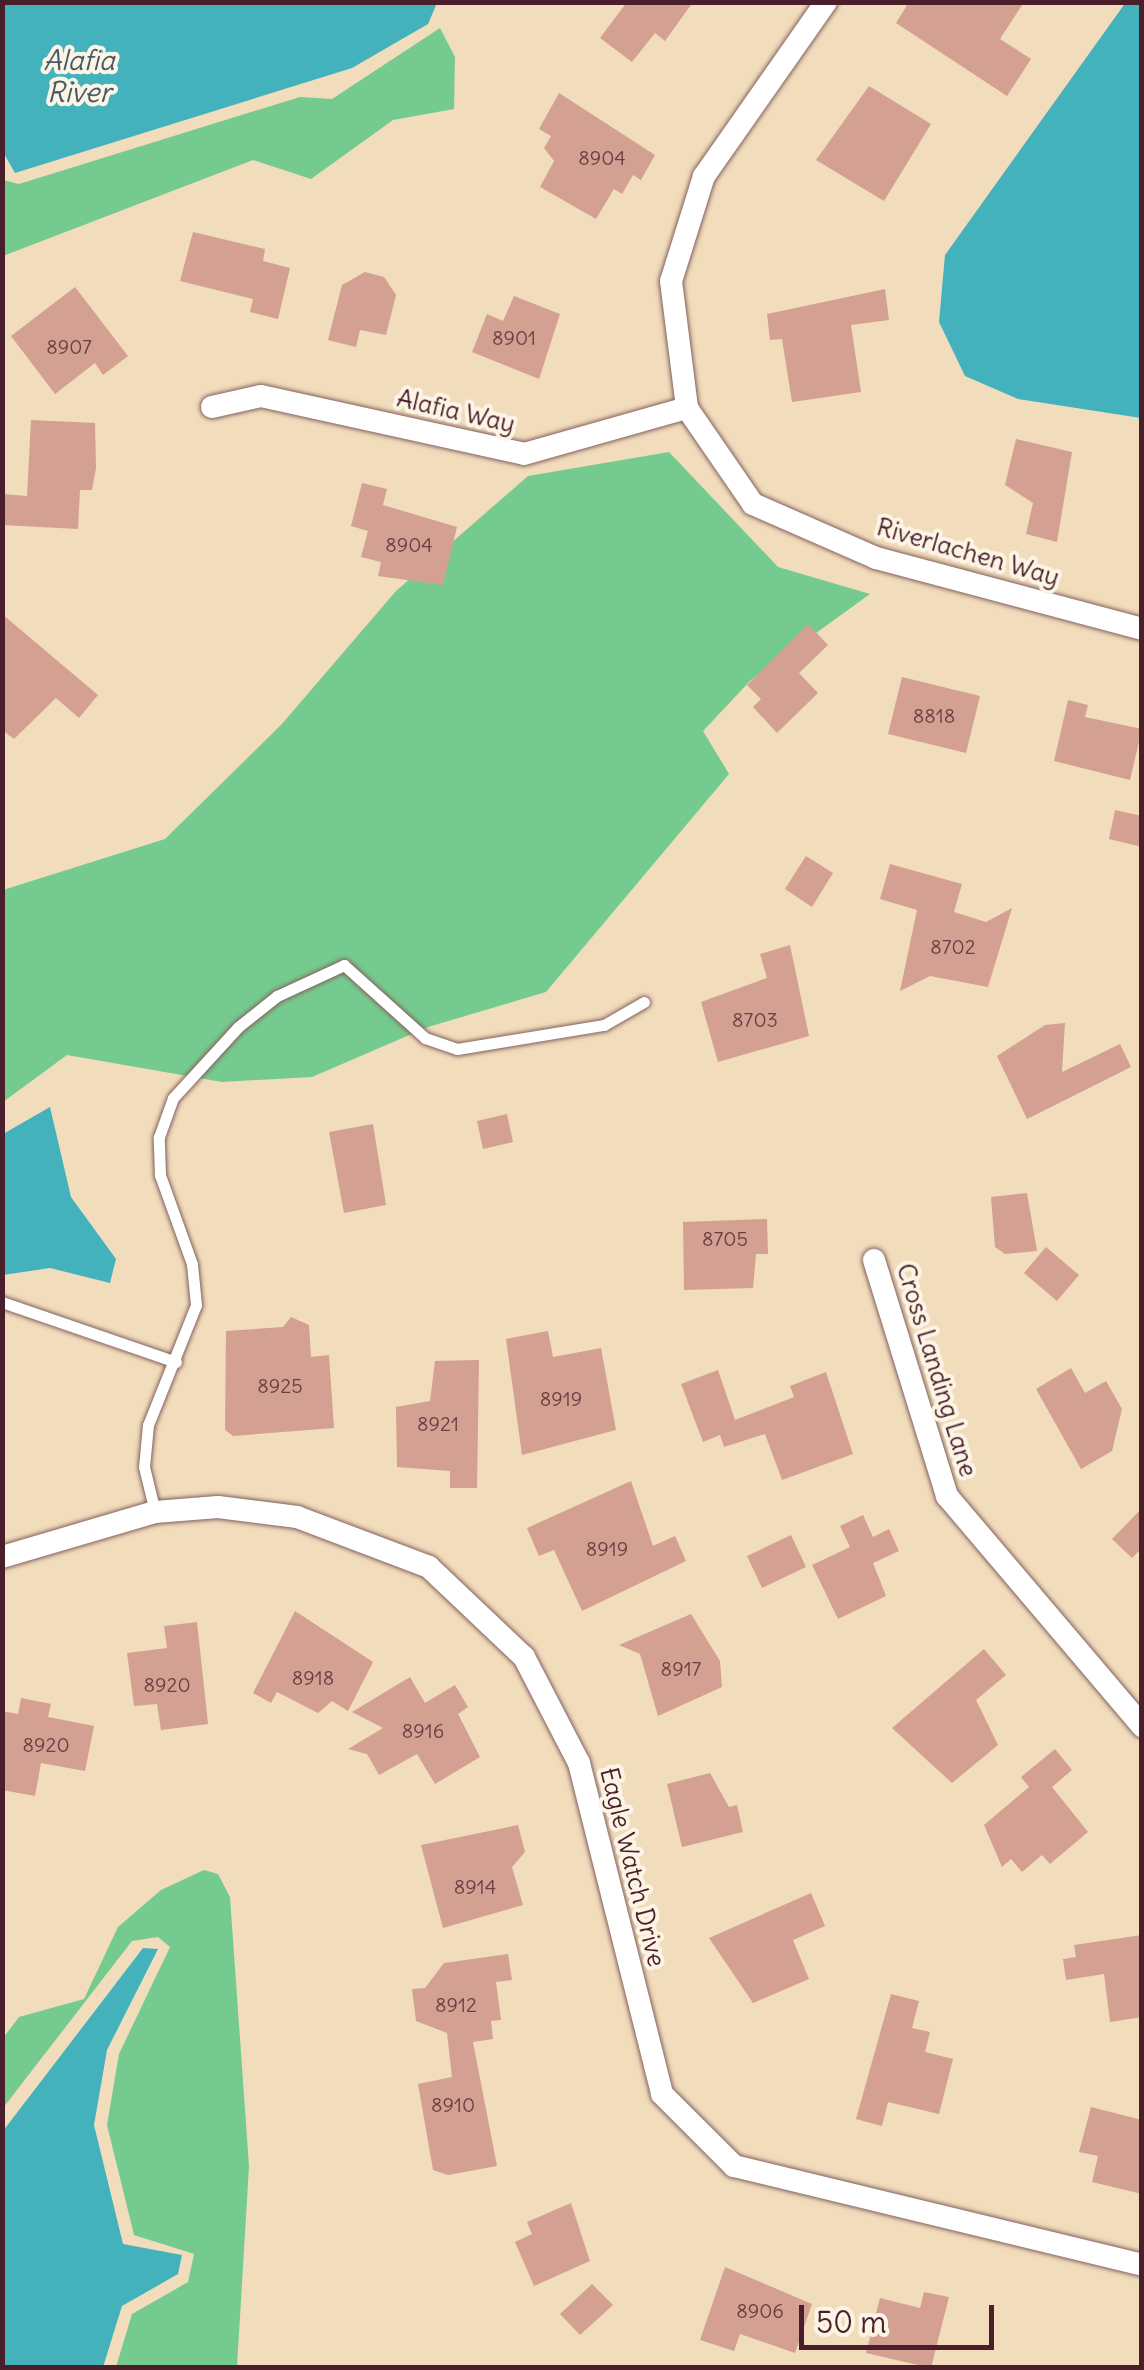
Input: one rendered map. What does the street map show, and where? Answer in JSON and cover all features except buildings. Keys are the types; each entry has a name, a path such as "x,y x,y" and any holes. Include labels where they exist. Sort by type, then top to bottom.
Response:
{"street":[{"name":"Riverlachen Way","path":"826,2 704,176 671,281 686,408 752,504 876,558 1142,628"},
{"name":"Alafia Way","path":"212,407 261,396 524,454 686,408"},
{"name":"Cross Landing Lane","path":"874,1260 947,1496 1142,1726"},
{"name":"Eagle Watch Drive","path":"2,1557 154,1512 297,1517 429,1568 524,1658 579,1762 662,2094 734,2166 1142,2266"}],"lane":[{"path":"154,1512 144,1448 176,1362 196,1284 160,1175 164,1114 277,996 344,964 425,1038 457,1049 604,1025 644,1002"},
{"path":"2,1302 176,1362"}],"green space":[{"path":"440,28 455,57 454,109 393,120 311,179 253,160 3,256 3,180 19,184 300,97 332,99"},
{"path":"669,452 778,567 870,594 751,680 703,731 729,774 546,992 428,1027 312,1077 222,1082 67,1055 3,1102 3,890 165,839 281,725 396,591 528,476"},
{"path":"204,1870 218,1874 230,1897 249,2166 237,2367 116,2367 132,2314 188,2282 194,2254 134,2235 107,2125 119,2054 170,1947 158,1937 132,1941 3,2108 3,2038 19,2017 84,1999 118,1927 161,1890"}],"water":[{"path":"1126,2 1142,3 1141,418 1018,399 965,376 939,322 945,255"},
{"name":"Alafia River","path":"2,3 437,3 428,24 352,68 15,173 3,152"},
{"path":"50,1107 71,1197 116,1259 110,1283 50,1268 3,1275 3,1134"},
{"path":"143,1948 158,1949 107,2050 94,2125 123,2244 182,2255 178,2274 122,2306 103,2367 3,2367 3,2131"}]}
